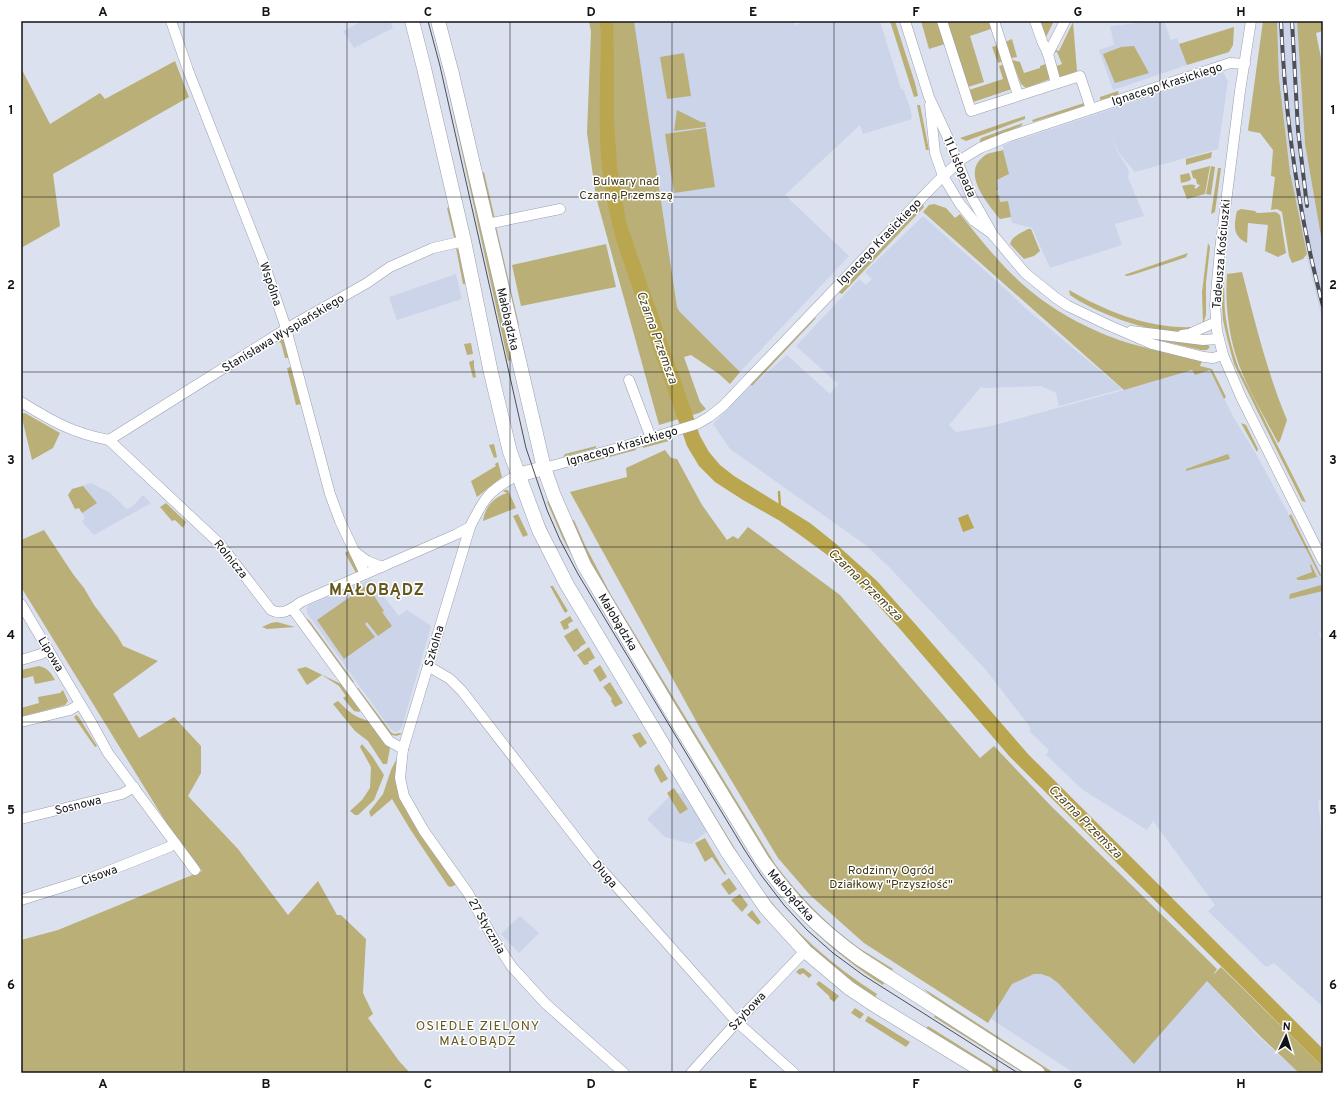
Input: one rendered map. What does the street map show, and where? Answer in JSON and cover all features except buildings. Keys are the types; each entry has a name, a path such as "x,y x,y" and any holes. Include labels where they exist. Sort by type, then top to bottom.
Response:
{"street":[{"name":"Wspólna","path":"171,21 188,70 264,262 286,330 330,494 340,520 365,574"},
{"name":"Małobądzka","path":"412,21 464,241 491,373 510,452 540,532 567,585 728,851 766,908 805,951 849,988 872,1004 986,1073"},
{"name":"Małobądzka","path":"438,21 452,74 544,468 554,496 584,565 743,829 778,883 814,923 865,962 1038,1073"},
{"name":"11 Listopada","path":"906,21 929,97 948,138 972,198 993,235 1025,273 1056,298 1082,313 1152,344 1204,357 1213,358 1223,355"},
{"path":"942,21 971,111 1080,76 1091,109"},
{"path":"994,21 1018,95"},
{"path":"1035,21 1048,54 1056,83"},
{"path":"1048,54 1065,21"},
{"name":"Tadeusza Kościuszki","path":"1251,21 1239,99 1220,250 1215,305 1218,339 1223,355 1241,397 1323,561"},
{"name":"Ignacego Krasickiego","path":"544,468 651,438 697,424 709,418 723,406 916,202 958,163 980,148 1230,63 1245,64"},
{"name":"11 Listopada","path":"929,97 935,153 943,176 960,204 974,222 993,235"},
{"path":"487,224 560,209"},
{"name":"Stanisława Wyspiańskiego","path":"109,440 145,416 286,330 367,283 390,267 433,248 464,241"},
{"name":"11 Listopada","path":"1174,336 1189,334 1216,322"},
{"name":"11 Listopada","path":"1117,329 1203,340 1218,339"},
{"path":"629,380 651,438"},
{"path":"21,402 68,429 85,435 109,440"},
{"name":"Rolnicza","path":"109,440 220,544 271,610 276,613 282,613 292,608"},
{"path":"518,476 544,468"},
{"name":"Szkolna","path":"403,749 470,527 480,505 486,497 495,489 518,476"},
{"path":"403,749 389,741 292,608 301,602 470,527"},
{"path":"457,534 465,543"},
{"path":"355,552 368,561 382,567"},
{"name":"Lipowa","path":"21,604 108,753 195,870"},
{"path":"21,660 41,654 48,650"},
{"name":"Długa","path":"428,666 450,679 462,691 593,860 737,1022 794,1073"},
{"path":"21,722 70,710 80,704"},
{"name":"27 Stycznia","path":"403,749 400,778 404,796 424,832 468,893 493,938 512,967 546,1004 624,1073"},
{"name":"Sosnowa","path":"21,819 122,794 134,787"},
{"name":"Cisowa","path":"21,900 62,888 115,869 169,847 175,843"},
{"name":"Szybowa","path":"691,1073 737,1022 805,951"}],"shaded area":[{"path":"363,21 390,21 393,28 354,48 343,31"},
{"path":"634,21 794,21 795,25 808,21 880,21 901,89 903,89 910,107 912,119 863,134 860,125 785,195 849,256 740,372 679,311 677,307"},
{"path":"1164,21 1171,40 1177,38 1187,65 1113,90 1099,50 1114,45 1110,26"},
{"path":"1277,21 1297,21 1305,144 1323,248 1323,322 1308,262 1290,172 1279,78"},
{"path":"1223,72 1228,81 1218,149 1135,172 1119,153 1111,135 1118,153 1129,172 1128,177 1144,216 1115,224 1122,245 1050,268 1032,228 1012,223 1008,201 1000,202 999,195 996,191 998,190 997,180 1007,176 1003,145"},
{"path":"923,216 1024,307 1122,389 1059,406 1056,393 1041,386 981,387 949,425 956,432 991,426 1192,370 1195,375 1210,370 1234,418 1255,452 1323,578 1323,632 1319,633 1323,645 1323,799 1318,801 1323,847 1323,1007 1274,963 1266,967 1208,911 1215,905 1153,821 1147,830 1083,790 1046,755 1049,750 1030,732 1030,727 986,670 890,568 867,546 730,449 713,424 741,395 787,355 830,394 838,384 796,346 859,279 866,285 872,279 865,272"},
{"path":"456,274 462,299 397,320 389,297"},
{"path":"91,483 109,492 127,509 133,506 143,495 151,503 94,535 82,522 85,518 79,508 75,509 68,495 72,489"},
{"path":"371,579 398,615 407,610 431,626 402,727 397,732 390,728 307,613 307,608 309,605"},
{"path":"687,792 710,829 691,844 665,837 647,819 672,794"},
{"path":"520,916 539,933 519,953 501,934"},
{"path":"1034,974 1041,974 1050,977 1058,983 1134,1063 1207,981 1258,1036 1299,1073 1074,1073 991,1019 1012,984"}],"green space":[{"path":"431,21 432,21 444,69"},
{"name":"Bulwary nad Czarną Przemszą","path":"589,21 634,21 677,307 679,311 740,372 730,384 719,374 691,355 684,357 700,402 706,409 699,413 659,425 596,197 587,133 591,32"},
{"path":"890,21 895,21 918,96 914,97"},
{"path":"921,21 937,21 945,44 929,49"},
{"path":"945,21 992,21 994,28 970,36 984,82 968,87"},
{"path":"1039,21 1054,21 1045,39"},
{"path":"1263,21 1277,21 1279,78 1290,172 1307,254 1303,259 1292,263 1289,256 1282,212 1277,209 1271,210 1275,177 1271,176 1273,150 1260,133 1248,130"},
{"path":"1297,21 1323,21 1323,31 1316,33 1323,68 1323,248 1305,144"},
{"path":"1073,22 1077,71 1058,79 1054,67 1062,64 1057,52 1052,53 1052,49 1059,51"},
{"path":"1234,27 1233,45 1229,52 1187,65 1179,44"},
{"path":"1012,39 1017,57 1011,58 1005,42"},
{"path":"998,45 1003,61 998,63 992,47"},
{"path":"1134,46 1149,73 1115,83 1103,54 1121,47"},
{"path":"684,53 691,96 667,99 660,57"},
{"path":"1012,60 1020,62 1024,73 1040,68 1040,66 1046,64 1050,79 1026,88 1021,84"},
{"path":"175,61 189,97 53,174 60,226 21,248 21,68 50,124 100,93 105,99"},
{"path":"1005,64 1015,88 973,102 969,90 1003,79 999,66"},
{"path":"444,73 533,443 531,443 512,360 508,361"},
{"path":"1118,91 1119,95 1100,100 1100,97"},
{"path":"1084,103 1085,106 1033,122 1032,120"},
{"path":"917,105 920,105 929,150 926,150"},
{"path":"677,110 701,122 705,122 706,127 674,131"},
{"path":"1025,116 1025,119 966,141 960,138"},
{"path":"1023,123 1021,126 979,143 981,138"},
{"path":"706,128 715,187 674,193 665,134"},
{"path":"1003,150 1009,174 997,180 998,190 996,191 997,195 999,195 1000,202 1008,201 1011,217 1000,219 979,189 975,172 977,164 985,155"},
{"path":"1212,152 1211,158 1186,165 1186,159"},
{"path":"1210,166 1205,194 1187,199 1182,186 1189,184 1196,186 1194,187 1196,189 1200,185 1197,184 1196,179 1193,178 1191,171"},
{"path":"1211,166 1215,167 1211,195 1206,194"},
{"path":"1218,168 1221,168 1215,212 1211,214"},
{"path":"484,172 495,219 492,220 480,174"},
{"path":"1189,173 1191,179 1181,183 1180,175"},
{"path":"922,203 924,207 842,294 838,292"},
{"path":"934,204 946,208 955,218 960,214 1009,271 1027,288 1048,304 1083,325 1119,340 1202,361 1200,366 1212,369 1226,397 1224,399 1210,370 1195,375 1192,370 1124,390 923,212 929,205"},
{"path":"449,207 456,238 454,237 447,208"},
{"path":"1241,209 1255,211 1257,213 1276,212 1280,215 1286,253 1278,257 1265,251 1268,225 1248,223 1247,243 1242,240 1235,230 1237,211"},
{"path":"493,226 496,226 519,325 515,325"},
{"path":"1028,229 1031,229 1040,251 1034,256 1024,259 1010,244 1015,237"},
{"path":"1208,243 1210,247 1206,283 1206,315 1203,324 1202,292"},
{"path":"606,244 616,287 521,306 512,265"},
{"path":"456,248 459,250 466,284 463,284"},
{"path":"1188,253 1186,257 1181,259 1132,275 1124,275"},
{"path":"1242,272 1267,365 1287,420 1278,443 1244,378 1231,336 1227,305 1227,274"},
{"path":"1223,276 1227,325 1239,369 1306,502 1302,501 1234,364 1223,320"},
{"path":"1069,290 1098,305 1129,318 1161,325 1194,327 1183,332 1171,332 1156,330 1124,321 1080,302 1070,295"},
{"path":"814,317 816,318 752,386 750,384"},
{"path":"278,338 282,338 284,340 289,358 285,358 281,343 275,341"},
{"path":"1162,340 1207,344 1210,347 1207,350 1201,350"},
{"path":"471,343 473,354 467,355 464,344"},
{"path":"474,360 476,377 473,378 469,362"},
{"path":"291,367 301,404 296,405 287,368"},
{"path":"25,413 60,433 53,448 32,460 21,414"},
{"path":"1241,423 1246,425 1258,449 1257,452"},
{"path":"665,439 669,441 643,448 643,445"},
{"path":"494,444 497,457 494,458 489,445"},
{"path":"596,446 596,448 563,457 565,454"},
{"path":"635,448 636,450 587,463 587,460"},
{"name":"Rodzinny Ogród Działkowy \"Przyszłość\"","path":"665,450 671,458 677,459 702,505 727,540 733,536 738,539 748,527 840,595 980,758 994,746 1052,807 1217,969 1213,975 1221,967 1323,1067 1323,1073 1299,1073 1260,1036 1207,981 1134,1064 1058,983 1050,977 1041,974 1034,974 1012,984 988,1023 864,943 810,895 778,858 701,730 570,492 627,477 626,468"},
{"path":"1228,454 1230,459 1186,471 1186,469"},
{"path":"498,462 502,477 477,497 471,481 496,466 495,464"},
{"path":"83,486 97,503 82,513 79,508 75,509 68,495 72,489"},
{"path":"508,490 516,508 483,521 488,507 498,497 507,493 503,491"},
{"path":"550,500 757,862 885,981 883,985 843,957 809,926 778,892 749,853 585,580 563,539 547,502"},
{"path":"166,503 186,522 183,528 175,520 172,521 160,507"},
{"path":"537,506 556,550 573,583 754,880 781,913 810,943 842,970 877,994 874,999 839,974 807,946 778,915 752,881 575,590 554,551 534,507"},
{"path":"518,514 528,535 523,537 513,516"},
{"path":"1291,514 1321,575 1320,576 1289,516"},
{"path":"574,520 611,595 775,864 803,898 824,919 859,948 893,969 891,972 826,926 776,873 589,563 571,522"},
{"path":"44,530 123,646 158,661 113,694 139,738 174,717 201,746 201,773 188,796 238,849 288,915 318,881 337,915 341,915 366,939 363,993 373,1014 368,1018 399,1061 410,1073 21,1073 21,940 58,930 202,871 167,824 21,587 21,540"},
{"path":"350,550 359,572 356,573 345,553"},
{"path":"1311,564 1317,577 1298,580 1296,578 1312,572"},
{"path":"367,585 384,611 382,612 392,626 378,636 367,622 365,624 375,637 344,659 317,620"},
{"path":"1321,585 1323,591 1289,599 1290,594"},
{"path":"550,586 553,586 568,611 565,613"},
{"path":"570,616 573,621 568,624 569,628 564,630 560,622"},
{"path":"307,619 354,682 352,682 306,620"},
{"path":"277,622 295,627 267,629 262,627"},
{"path":"577,628 586,643 574,652 564,636"},
{"path":"589,647 595,658 588,662 589,664 584,665 577,655"},
{"path":"600,665 607,677 600,682 593,670"},
{"path":"39,666 49,671 55,680 35,684 33,676 21,679 21,670"},
{"path":"306,667 343,685 361,710 359,712 354,711 343,698 346,696 339,686 322,675 307,685 297,669"},
{"path":"610,682 623,703 615,707 611,701 612,699 603,687"},
{"path":"358,688 391,732 394,734 402,734 395,736 388,733 356,689"},
{"path":"63,690 68,701 65,705 21,717 21,708 39,703 38,697 60,693"},
{"path":"338,701 352,714 370,721 390,748 387,764 383,764 368,741 355,731 333,704"},
{"path":"76,715 97,746 95,747 74,717"},
{"path":"640,732 647,743 640,748 632,735"},
{"path":"362,744 372,756 384,775 374,800 358,815 355,815 350,811 362,800 370,788 371,767 360,747"},
{"path":"397,758 397,782 401,799 455,882 455,885 451,887 448,886 392,799 371,817 369,812 383,794 391,770"},
{"path":"659,764 668,779 661,783 654,770"},
{"path":"674,788 688,809 680,814 667,793"},
{"path":"705,838 726,874 725,875 712,857 705,862 695,843"},
{"path":"729,878 737,889 729,895 721,884"},
{"path":"740,894 748,905 742,912 731,900"},
{"path":"752,910 761,922 758,925 747,915"},
{"path":"803,968 812,975 809,978 803,973 800,975 796,972"},
{"path":"819,981 839,996 834,1002 816,984"},
{"path":"923,988 1054,1073 1047,1073 938,1002"},
{"path":"879,1002 926,1029 928,1026 1003,1073 996,1073"},
{"path":"855,1008 864,1014 860,1019 851,1013"},
{"path":"936,1014 1029,1073 1023,1073 934,1017"},
{"path":"868,1016 910,1042 906,1047 865,1021"}],"water":[{"name":"Czarna Przemsza","path":"599,21 613,21 614,121 617,165 626,222 700,436 709,452 720,465 734,476 810,523 835,543 877,581 1028,754 1323,1049 1323,1067 1010,757 900,629 864,590 826,554 780,521 715,482 699,466 687,446 616,240 611,219 602,166 600,140 601,32"},
{"path":"968,514 974,528 963,532 958,518"}],"waterway":[{"path":"779,492 780,508"}],"tram line":[{"path":"428,21 440,66 526,448 547,510 560,540 578,574 744,849 761,875 784,905 807,930 833,953 863,975 1018,1073"}],"railway":[{"path":"1281,21 1289,128 1294,164 1306,236 1323,306"},
{"path":"1292,21 1298,130 1307,206"}],"district":[{"name":"MAŁOBĄDZ","path":"377,589"},
{"name":"OSIEDLE ZIELONY MAŁOBĄDZ","path":"478,1032"}]}
